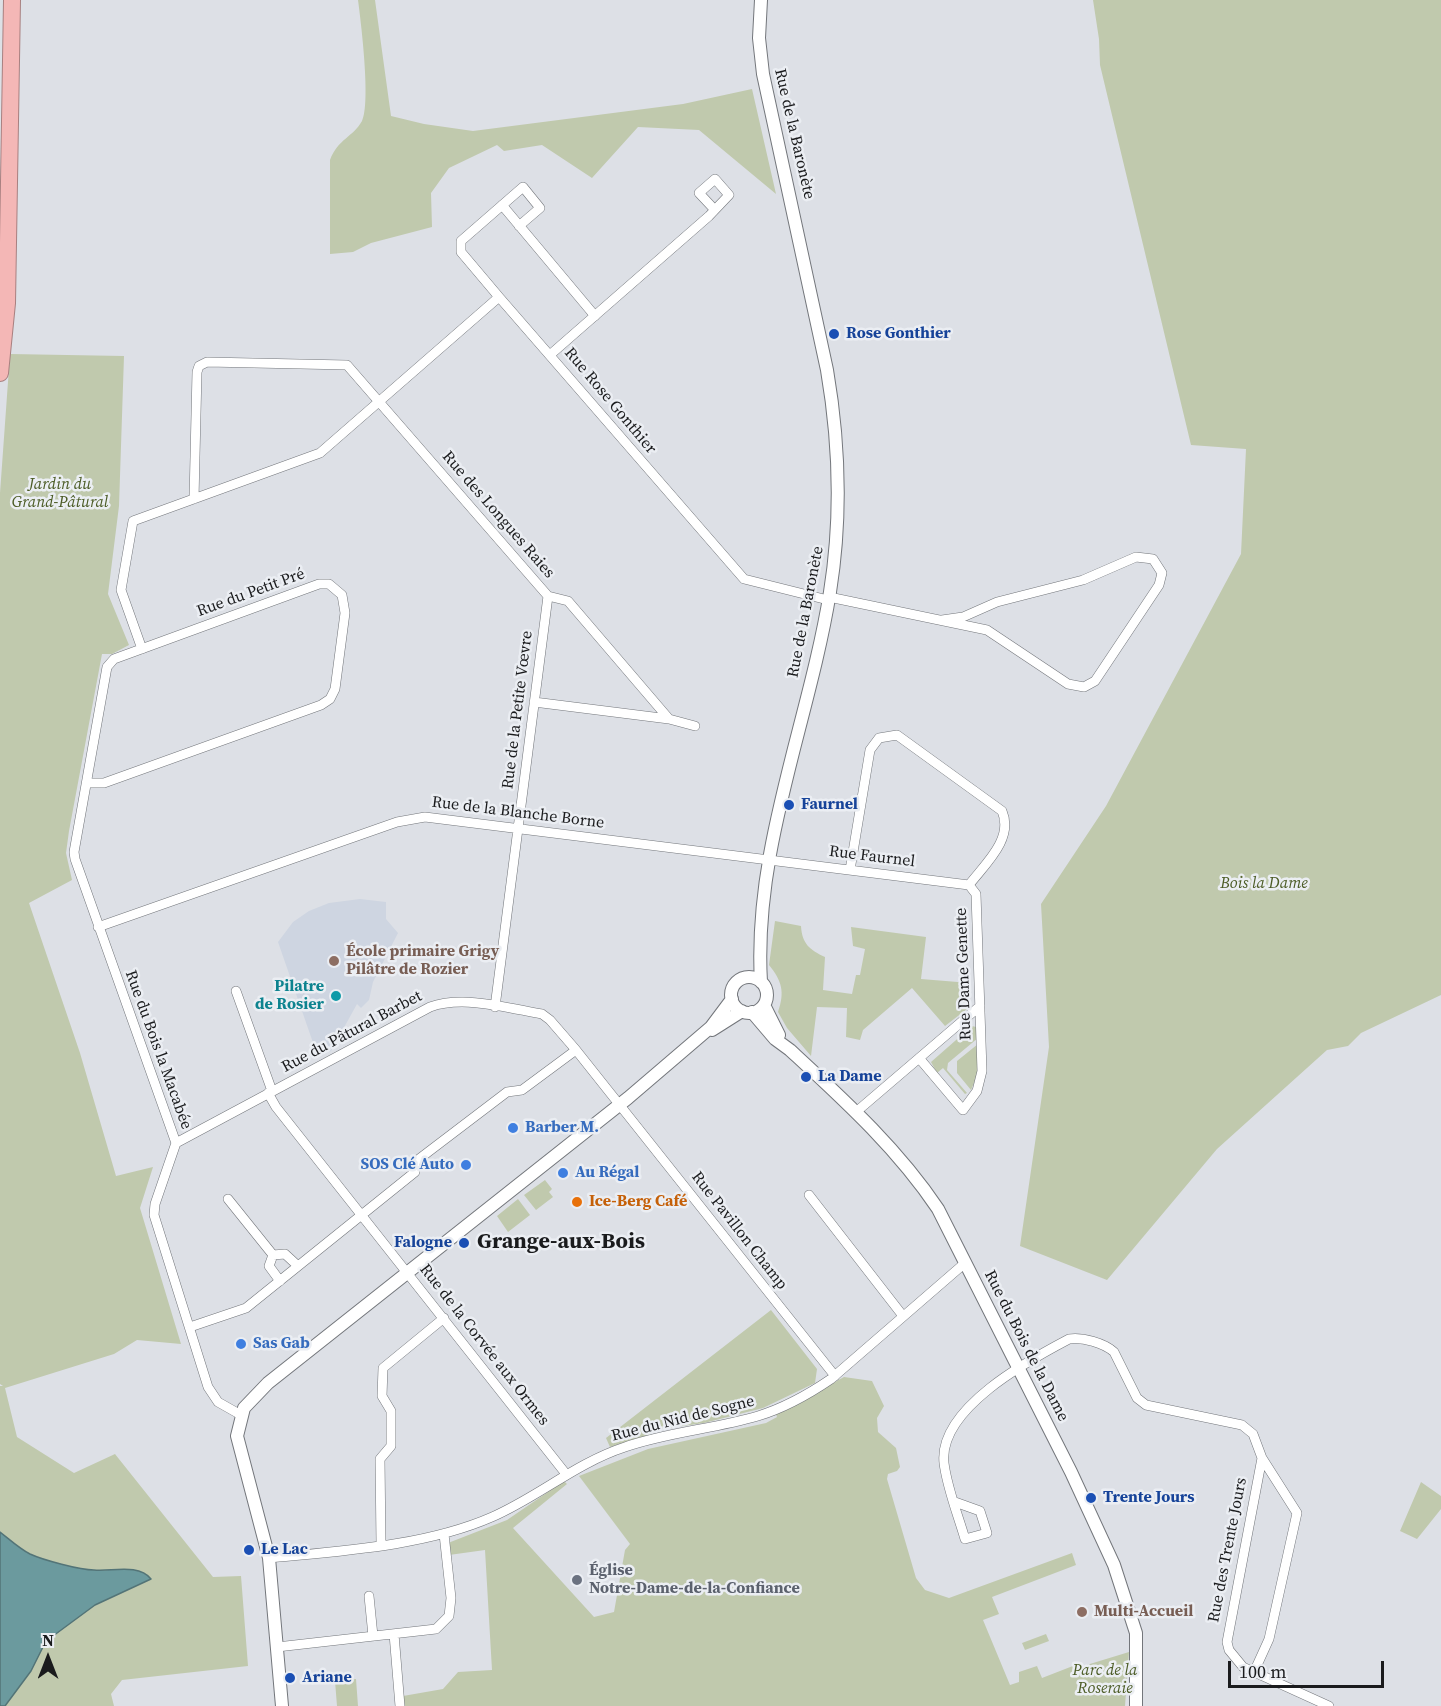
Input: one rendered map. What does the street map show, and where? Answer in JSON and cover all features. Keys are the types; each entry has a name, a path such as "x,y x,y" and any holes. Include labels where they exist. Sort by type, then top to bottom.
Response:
{"highway":[{"path":"0,373 7,303 12,0"}],"street":[{"name":"Rue de la Baronète","path":"761,0 759,38 763,74 806,266 835,416 839,508 829,598 781,799 760,946 761,982"},
{"path":"519,226 540,208 524,187 502,205 519,226 595,316"},
{"name":"Rue Rose Gonthier","path":"502,205 460,241 461,252 744,579 987,630 1065,682 1084,687 1095,681 1159,585 1162,573 1153,558 1136,557 1083,580 997,602 963,617 942,620"},
{"path":"551,354 709,216 714,209"},
{"path":"142,649 121,590 134,521 320,453 499,297"},
{"name":"Rue des Longues Raies","path":"194,499 196,372 199,366 207,362 347,365 548,596 568,601 669,720"},
{"name":"Rue du Petit Pré","path":"319,584 328,584 337,589 344,601 335,689 330,699 321,705 104,783 87,783 107,667 114,659 319,584"},
{"name":"Rue de la Petite Vœvre","path":"495,1007 548,596"},
{"path":"534,702 669,720 695,726"},
{"name":"Rue Dame Genette","path":"850,870 870,750 879,738 892,734 902,737 1002,811 1006,824 1004,837 969,885 976,894 981,1079 974,1096 963,1110 919,1058"},
{"name":"Rue du Bois la Macabée","path":"87,783 75,859 176,1143 155,1204 154,1215 213,1395 218,1401 241,1414"},
{"name":"Rue de la Blanche Borne","path":"98,927 416,817 771,860"},
{"name":"Rue Faurnel","path":"771,860 969,885"},
{"name":"Rue de la Baronète","path":"744,978 752,967 760,946"},
{"path":"282,1706 269,1558 238,1448 237,1436 241,1414 256,1393 619,1105 698,1038 717,1020 732,999 735,984 744,978 753,978 761,982 767,996 764,1005 698,1038"},
{"name":"Rue du Pâtural Barbet","path":"236,991 270,1092"},
{"path":"732,999 747,1012"},
{"name":"Rue du Pâtural Barbet","path":"176,1143 443,1002 545,1015 619,1105"},
{"name":"Rue du Bois de la Dame","path":"764,1005 773,1027 790,1050"},
{"path":"856,1112 980,1006"},
{"name":"Rue du Bois de la Dame","path":"747,1012 856,1112 911,1169 938,1209 1100,1532 1131,1612 1136,1633 1136,1706"},
{"path":"190,1327 246,1308 415,1172 416,1162 464,1124 507,1092 522,1090 541,1078 576,1050"},
{"name":"Rue de la Corvée aux Ormes","path":"270,1092 276,1107 363,1214 566,1474"},
{"name":"Rue Pavillon Champ","path":"619,1105 834,1376"},
{"path":"809,1196 903,1316"},
{"path":"228,1199 273,1255"},
{"path":"273,1255 285,1254 298,1266"},
{"path":"273,1255 269,1266 280,1281"},
{"name":"Rue du Nid de Sogne","path":"269,1558 444,1534 495,1516 566,1474 625,1447 760,1415 807,1394 834,1376 965,1263"},
{"path":"381,1544 380,1459 391,1446 391,1411 382,1396 383,1368 444,1318"},
{"name":"Rue des Trente Jours","path":"955,1502 944,1461 952,1424 1017,1366 1069,1339 1077,1338 1108,1347 1114,1352 1137,1398 1146,1405 1242,1425 1253,1434 1262,1458 1297,1513 1269,1639 1254,1672"},
{"name":"Rue des Trente Jours","path":"1262,1458 1226,1632 1227,1642 1235,1660 1254,1672 1329,1706"},
{"path":"277,1647 436,1629 448,1616 451,1598 444,1534"},
{"path":"369,1596 373,1636"},
{"path":"394,1634 400,1706"}],"shaded area":[{"name":"École primaire Grigy Pilâtre de Rozier","path":"360,899 386,902 386,919 398,933 373,982 369,1000 361,1008 357,1004 331,1051 318,1057 278,942 293,922 309,911 329,903"}],"green space":[{"path":"358,0 375,0 391,116 424,124 473,131 683,104 752,89 776,194 699,130 638,127 592,178 542,145 504,151 497,145 449,168 431,193 432,227 371,243 353,252 330,254 330,160 337,147 362,121 365,112 365,62"},
{"name":"Bois la Dame","path":"1093,0 1441,0 1441,995 1361,1033 1348,1046 1327,1050 1217,1149 1107,1280 1020,1246 1049,1047 1041,904 1106,806 1241,554 1246,449 1191,445 1100,65"},
{"name":"Jardin du Grand-Pâtural","path":"10,354 124,356 119,506 108,594 129,645 112,654 102,654 66,853 72,880 29,903 80,1053 116,1176 153,1167 140,1208 181,1344 137,1340 114,1354 5,1388 17,1437 74,1473 115,1454 213,1577 241,1576 248,1666 122,1680 111,1694 114,1706 0,1706 0,1386 3,1386 0,1384 0,493"},
{"path":"775,921 801,926 808,946 825,957 823,990 852,994 856,975 860,975 865,949 853,946 851,927 926,937 921,979 970,983 967,1009 945,1026 912,988 863,1030 860,1040 846,1037 847,1008 817,1007 811,1056 787,1028 778,1012 781,987 769,965"},
{"path":"972,1026 976,1027 978,1038 948,1063 947,1070 967,1093 965,1094 943,1068 937,1073 931,1062"},
{"path":"978,1044 979,1071 971,1090 957,1073 957,1061"},
{"path":"545,1180 552,1189 549,1192 553,1197 536,1210 524,1195"},
{"path":"518,1199 530,1215 508,1232 497,1216"},
{"path":"771,1310 817,1369 815,1383 763,1408 704,1423 654,1430 650,1435 610,1447 606,1438"},
{"name":"Parc de la Roseraie","path":"844,1377 872,1381 884,1406 877,1418 878,1432 896,1448 900,1467 897,1471 888,1474 887,1479 916,1578 925,1590 949,1598 1072,1553 1076,1565 992,1597 999,1614 983,1620 1010,1685 1019,1682 1019,1672 1037,1666 1042,1678 1078,1664 1080,1667 1129,1652 1125,1706 404,1706 403,1696 443,1689 458,1672 492,1670 485,1550 449,1555 448,1543 507,1520 564,1481 567,1484 513,1528 594,1617 614,1612 625,1550 630,1544 579,1476 648,1449 766,1423 777,1417 776,1414"},
{"path":"1421,1482 1441,1496 1441,1509 1417,1539 1400,1531"},
{"path":"1046,1634 1049,1641 1025,1650 1022,1643"},
{"path":"356,1679 358,1706 337,1706 335,1681"}],"water":[{"path":"0,1532 26,1552 44,1559 88,1570 139,1571 151,1579 95,1605 53,1636 44,1645 31,1671 5,1706 0,1706"}],"place":[{"name":"Rose Gonthier","path":"834,334"},
{"name":"Faurnel","path":"789,805"},
{"name":"École primaire Grigy Pilâtre de Rozier","path":"334,961"},
{"name":"Pilatre de Rosier","path":"336,996"},
{"name":"La Dame","path":"806,1077"},
{"name":"Barber M.","path":"513,1128"},
{"name":"SOS Clé Auto","path":"466,1165"},
{"name":"Au Régal","path":"563,1173"},
{"name":"Ice-Berg Café","path":"577,1202"},
{"name":"Falogne","path":"464,1243"},
{"name":"Sas Gab","path":"241,1344"},
{"name":"Trente Jours","path":"1091,1498"},
{"name":"Le Lac","path":"249,1550"},
{"name":"Église Notre-Dame-de-la-Confiance","path":"577,1580"},
{"name":"Multi-Accueil","path":"1082,1612"},
{"name":"Ariane","path":"290,1678"}],"district":[{"name":"Grange-aux-Bois","path":"561,1242"}]}
